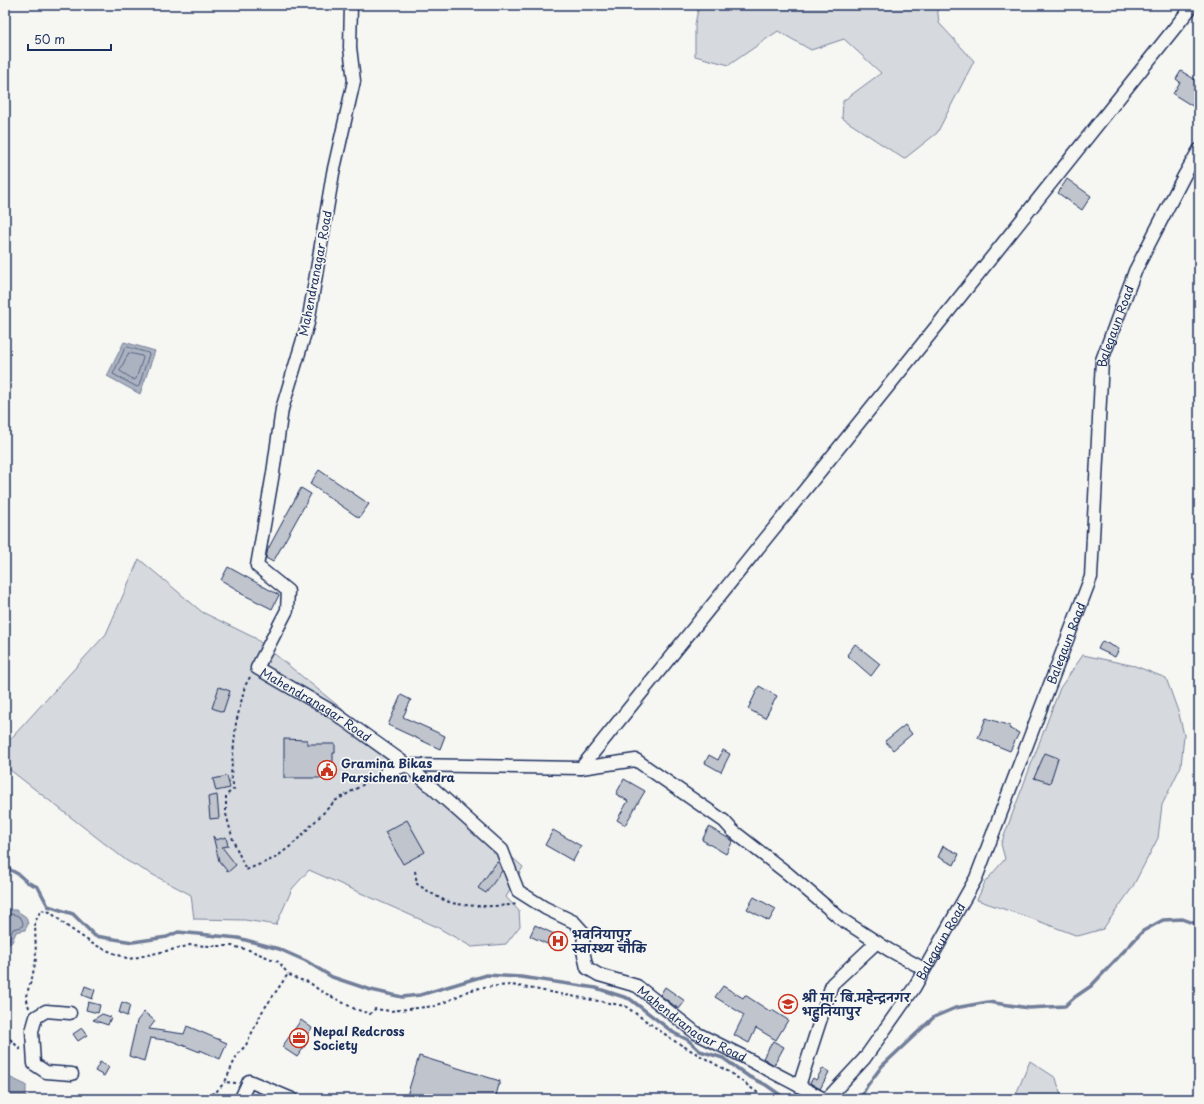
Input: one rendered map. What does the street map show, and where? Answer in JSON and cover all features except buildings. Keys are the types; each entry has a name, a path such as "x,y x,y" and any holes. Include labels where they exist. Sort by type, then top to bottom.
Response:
{"street":[{"name":"Mahendranagar Road","path":"351,5 350,47 354,82 333,173 308,323 282,409 257,566 288,591 287,610 256,668 333,712 407,765 502,850 518,891 545,908 574,922 584,933 583,951 587,968 599,975 637,986 696,1033 825,1099"},
{"path":"581,768 1193,5"},
{"name":"Balegaun Road","path":"825,1099 864,1059 914,988 976,878 1091,577 1102,360 1135,271 1199,150"},
{"path":"386,772 407,765 581,768 636,760 724,821 733,831 787,873 841,920 924,969"},
{"path":"799,1086 832,984 876,942"},
{"path":"70,1013 46,1011 36,1017 32,1031 34,1064 46,1072 72,1074"},
{"path":"242,1097 249,1081 292,1099"}],"path":[{"path":"256,668 245,686 236,723 231,775 234,789 226,795 226,814 233,840 246,870 275,858 292,845 335,801 386,772"},
{"path":"415,871 417,884 434,895 451,902 477,906 500,906 532,900"},
{"path":"36,1017 30,1012 26,996 36,959 35,922 41,910 50,912 68,927 93,944 129,959 180,948 190,944 232,946 249,950 279,962 288,974 309,982 319,990 355,1009 370,1014 375,1009 390,1011 435,1006 468,991 484,987 512,985 625,1006 676,1042 731,1073 766,1099"},
{"path":"200,1099 216,1092 225,1082 237,1055 246,1045 262,1012 288,974"},
{"path":"5,1036 9,1038 34,1064"},
{"path":"225,1082 235,1083 241,1086 242,1097"}],"shaded area":[{"path":"699,5 937,5 939,23 974,61 937,133 904,159 842,118 843,101 881,73 844,39 811,50 778,31 729,65 695,56 695,24"},
{"path":"139,559 202,612 255,638 386,745 523,867 506,897 519,911 520,926 506,944 472,947 435,926 309,870 292,889 276,925 245,920 194,919 191,895 127,861 5,766 5,745 106,634"},
{"path":"1083,655 1135,666 1166,678 1179,714 1184,735 1181,766 1162,805 1158,838 1132,888 1103,929 1078,936 977,900 985,882 1005,859 1001,844 1060,688"},
{"path":"1030,1061 1056,1078 1062,1099 1014,1099"}],"water":[{"path":"124,342 155,351 140,394 107,376"},
{"path":"5,910 16,910 26,917 28,924 25,930 16,932 12,942 5,947"},
{"path":"5,1078 11,1078 26,1085 26,1099 5,1099"}],"waterway":[{"path":"5,867 18,874 27,882 38,887 48,906 73,914 95,936 133,942 167,937 178,932 238,938 279,949 306,961 332,977 371,990 402,997 420,995 487,975 521,977 596,988 630,999 674,1033 688,1040 700,1051 723,1058 748,1076 766,1085 786,1099"},
{"path":"860,1099 867,1086 882,1066 934,1017 955,1008 988,1002 1029,1008 1065,1006 1091,986 1143,931 1163,920 1182,919 1196,924 1199,927"}],"place":[{"name":"Gramina Bikas Parsichena kendra","path":"327,770"},
{"name":"भवनियापुर स्वास्थ्य चाैकि","path":"558,941"},
{"name":"श्री मा. बि.महेन्द्रनगर भहुनियापुर","path":"788,1004"},
{"name":"Nepal Redcross Society","path":"299,1038"}]}
